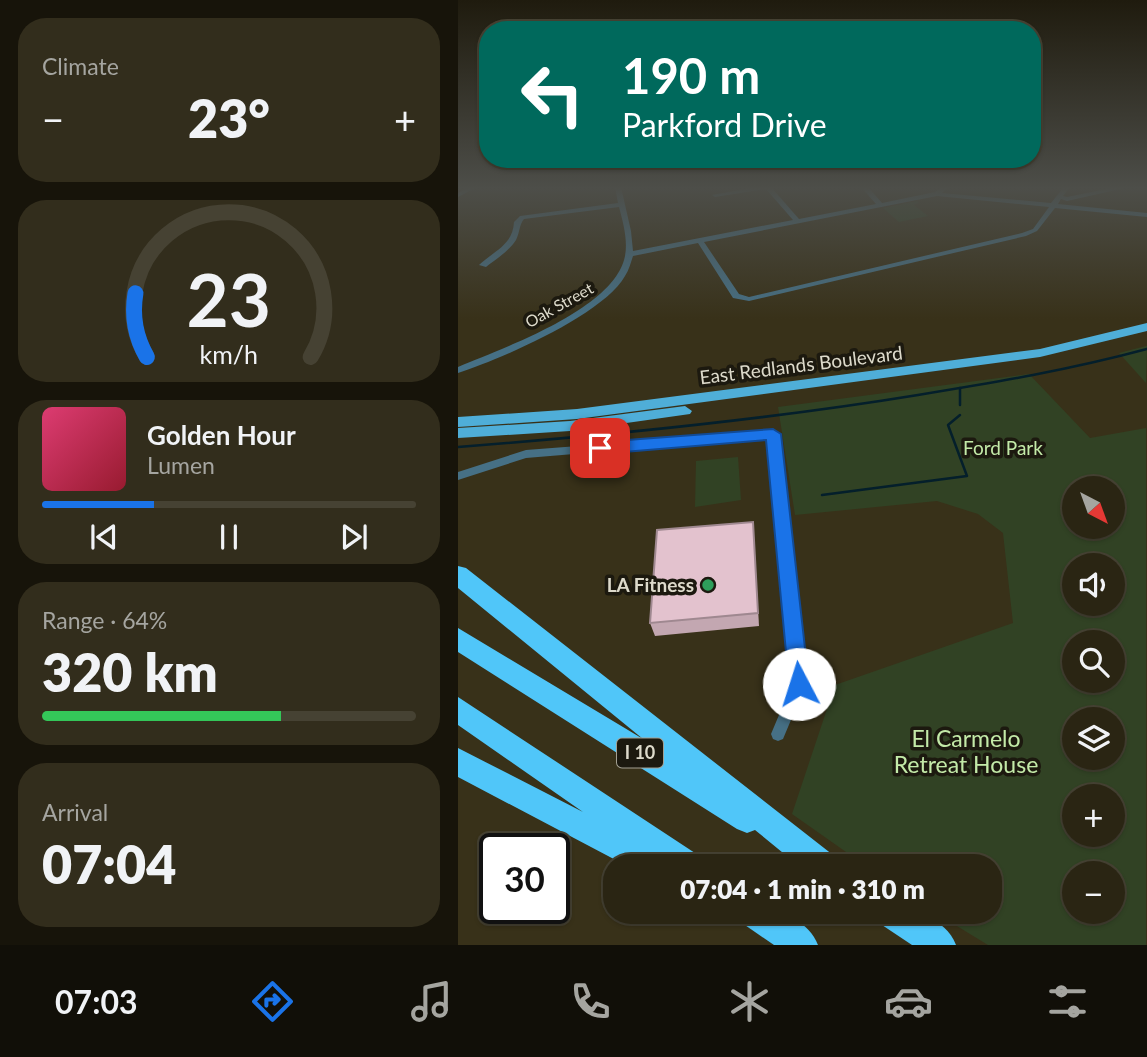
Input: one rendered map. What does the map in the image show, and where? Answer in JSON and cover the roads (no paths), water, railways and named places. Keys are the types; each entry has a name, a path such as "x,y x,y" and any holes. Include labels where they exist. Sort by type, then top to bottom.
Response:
{"highway":[{"path":"458,575 807,854"},
{"name":"I 10","path":"458,639 803,854"},
{"path":"458,710 669,854"},
{"path":"458,762 634,854"},
{"path":"765,924 796,941"},
{"path":"771,924 796,941"},
{"path":"908,924 940,945"}],"main road":[{"name":"East Redlands Boulevard","path":"458,422 577,414 1027,355 1090,343 1146,327"},
{"name":"East Redlands Boulevard","path":"458,433 570,426 1003,368 1058,360 1146,338"}],"street":[{"path":"483,265 512,243 518,231"},
{"path":"626,231 630,254 750,231"},
{"path":"700,241 736,296 749,299 1033,231"},
{"name":"Oak Street","path":"458,370 594,304 619,280 630,254"},
{"path":"458,475 526,454 773,434 799,684 778,734"}],"waterway":[{"path":"458,447 688,426 861,404 1033,375 1147,349"},
{"path":"960,388 960,405"},
{"path":"822,495 967,476 948,425 960,415"}],"place":[{"name":"LA Fitness","path":"708,585"}],"park label":[{"name":"Ford Park","path":"1003,448"},
{"name":"El Carmelo Retreat House","path":"966,752"}]}
